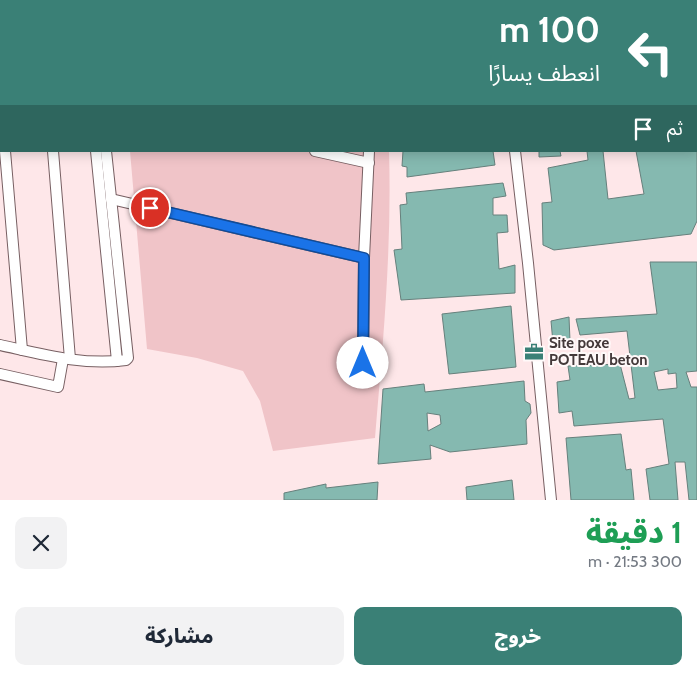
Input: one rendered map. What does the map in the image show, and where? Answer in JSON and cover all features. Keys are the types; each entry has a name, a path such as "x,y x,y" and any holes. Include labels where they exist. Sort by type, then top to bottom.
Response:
{"street":[{"path":"5,152 22,350"},
{"path":"0,374 58,387 67,359 53,152"},
{"path":"96,152 117,361"},
{"path":"0,345 67,359 126,360 128,354 106,152"},
{"path":"320,152 369,163"},
{"path":"363,363 364,258 369,152"},
{"path":"515,152 551,500"},
{"path":"111,199 364,258"}],"shaded area":[{"path":"130,152 389,152 388,259 375,438 273,451 260,401 243,371 197,358 147,349"}],"building":[{"path":"403,152 493,152 495,165 407,177 407,167 402,166"},
{"path":"539,152 560,152 561,156 539,157"},
{"path":"587,152 603,152 608,199 644,194 636,152 697,152 697,221 691,234 554,250 543,245 542,203 552,202 548,168 588,160"},
{"path":"503,183 506,196 493,198 493,215 507,215 508,232 497,233 499,269 515,265 515,293 401,300 394,250 402,249 400,205 407,204 406,193"},
{"path":"650,262 697,262 697,371 686,372 691,387 697,387 697,500 689,500 685,462 675,462 678,500 650,500 646,469 669,464 663,419 574,426 572,411 559,413 557,382 570,380 568,366 620,364 629,399 635,398 627,331 580,335 576,319 657,314","holes":["668,369 668,374 676,373 677,388 658,390 654,372"]},
{"path":"511,306 516,367 449,374 442,314"},
{"path":"569,317 570,341 553,343 551,321"},
{"path":"524,381 525,401 530,404 531,413 526,420 527,444 450,452 430,445 431,459 378,464 383,389 424,384 425,392","holes":["427,413 440,415 441,424 428,431"]},
{"path":"621,434 626,470 631,469 634,500 571,500 566,438"},
{"path":"512,480 514,500 467,500 466,487"},
{"path":"378,482 377,500 284,500 284,493 326,484 326,488"}],"place":[{"name":"Site poxe POTEAU beton","path":"534,352"}],"route":[{"path":"150,208 364,258 363,363"}]}
